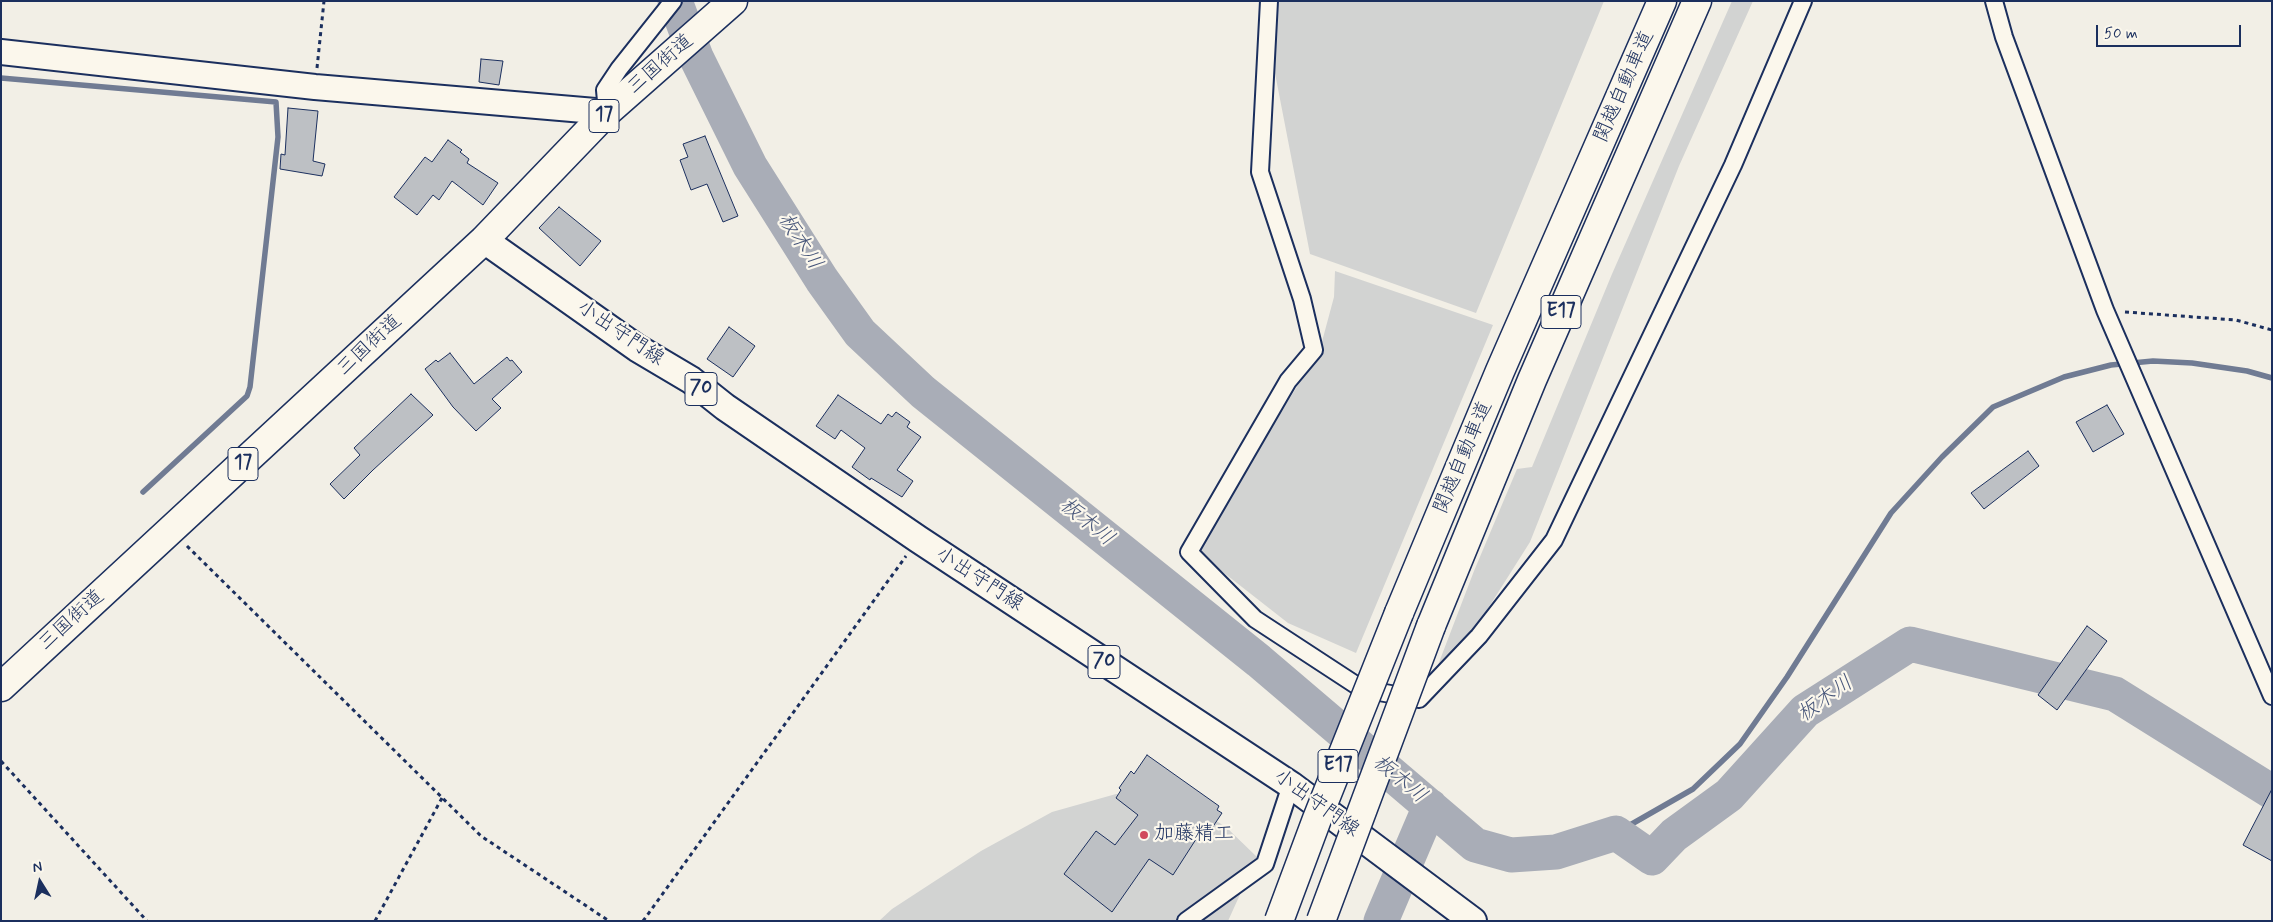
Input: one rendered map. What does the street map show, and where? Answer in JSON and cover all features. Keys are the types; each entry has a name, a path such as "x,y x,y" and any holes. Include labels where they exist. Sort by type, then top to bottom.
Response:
{"highway":[{"name":"三国街道","path":"1,687 484,240 607,112 733,1"},
{"name":"関越自動車道","path":"1279,921 1317,819 1399,613 1504,362 1662,1"},
{"name":"関越自動車道","path":"1320,921 1431,626 1532,380 1697,1"}],"main road":[{"name":"小出守門線","path":"484,240 637,348 691,380 725,407 918,539 1291,785 1473,921"}],"street":[{"path":"1,52 315,87 607,112 605,90 619,69 673,1"},
{"path":"1269,1 1260,172 1302,299 1314,350 1288,381 1189,552 1255,619 1362,689 1419,699 1479,636 1554,540 1733,165 1803,1"},
{"path":"1994,1 2007,46 2104,310 2272,696"},
{"path":"1186,921 1265,864 1291,785"}],"path":[{"path":"315,87 324,1"},
{"path":"2104,310 2236,320 2272,330"},
{"path":"171,531 481,836 610,921"},
{"path":"643,921 918,539"},
{"path":"1,761 147,921"},
{"path":"375,921 442,798"}],"shaded area":[{"path":"1261,1 1604,1 1476,313 1310,254"},
{"path":"1732,1 1753,1 1679,166 1530,542 1461,651 1448,663 1438,665 1474,571 1517,469 1532,467 1612,274"},
{"path":"1335,271 1493,325 1356,653 1288,623 1196,551 1320,349 1334,297"},
{"path":"1116,794 1177,797 1226,827 1257,857 1228,921 879,921 892,909 981,851 1052,812"}],"building":[{"path":"481,59 503,61 499,85 479,82"},
{"path":"288,108 318,111 313,161 325,164 322,176 280,169 281,154 285,155"},
{"path":"705,136 738,216 723,222 707,184 691,190 680,160 688,157 683,144"},
{"path":"448,140 462,150 460,152 469,159 467,163 498,183 483,205 452,181 439,200 433,195 417,215 394,197 425,157 432,162"},
{"path":"559,207 601,241 580,266 539,228"},
{"path":"729,327 755,346 733,377 707,359"},
{"path":"450,353 474,384 507,357 522,372 492,399 501,408 476,431 453,407 425,369 436,360 438,362"},
{"path":"411,394 433,415 344,499 330,484 360,455 354,448"},
{"path":"838,395 881,424 888,414 892,417 896,412 910,422 907,427 921,437 897,470 913,481 902,497 871,478 870,480 852,467 865,448 841,430 835,439 816,426"},
{"path":"2107,405 2124,434 2093,452 2076,422"},
{"path":"2028,451 2039,466 1984,509 1971,493"},
{"path":"2087,626 2107,641 2057,710 2038,695"},
{"name":"加藤精工","path":"1147,755 1219,806 1217,810 1222,813 1206,837 1200,833 1173,875 1149,859 1112,912 1064,874 1096,831 1115,845 1138,815 1116,798 1121,790 1119,788 1131,771 1134,774"},
{"path":"2272,789 2272,861 2243,845"}],"waterway":[{"name":"板木川","path":"675,1 696,57 750,166 822,280 860,333 923,392 1259,661 1475,845 1511,855 1556,852 1616,833 1652,858 1674,835 1729,795 1805,711 1910,644 2115,694 2272,792"},
{"path":"1,78 276,102 278,137 250,387 247,396 143,492"},
{"path":"1616,833 1693,789 1740,744 1787,677 1891,513 1942,457 1993,407 2064,377 2111,365 2153,361 2192,363 2247,371 2272,378"},
{"path":"1381,921 1430,806"}],"place":[{"name":"加藤精工","path":"1144,835"}]}
